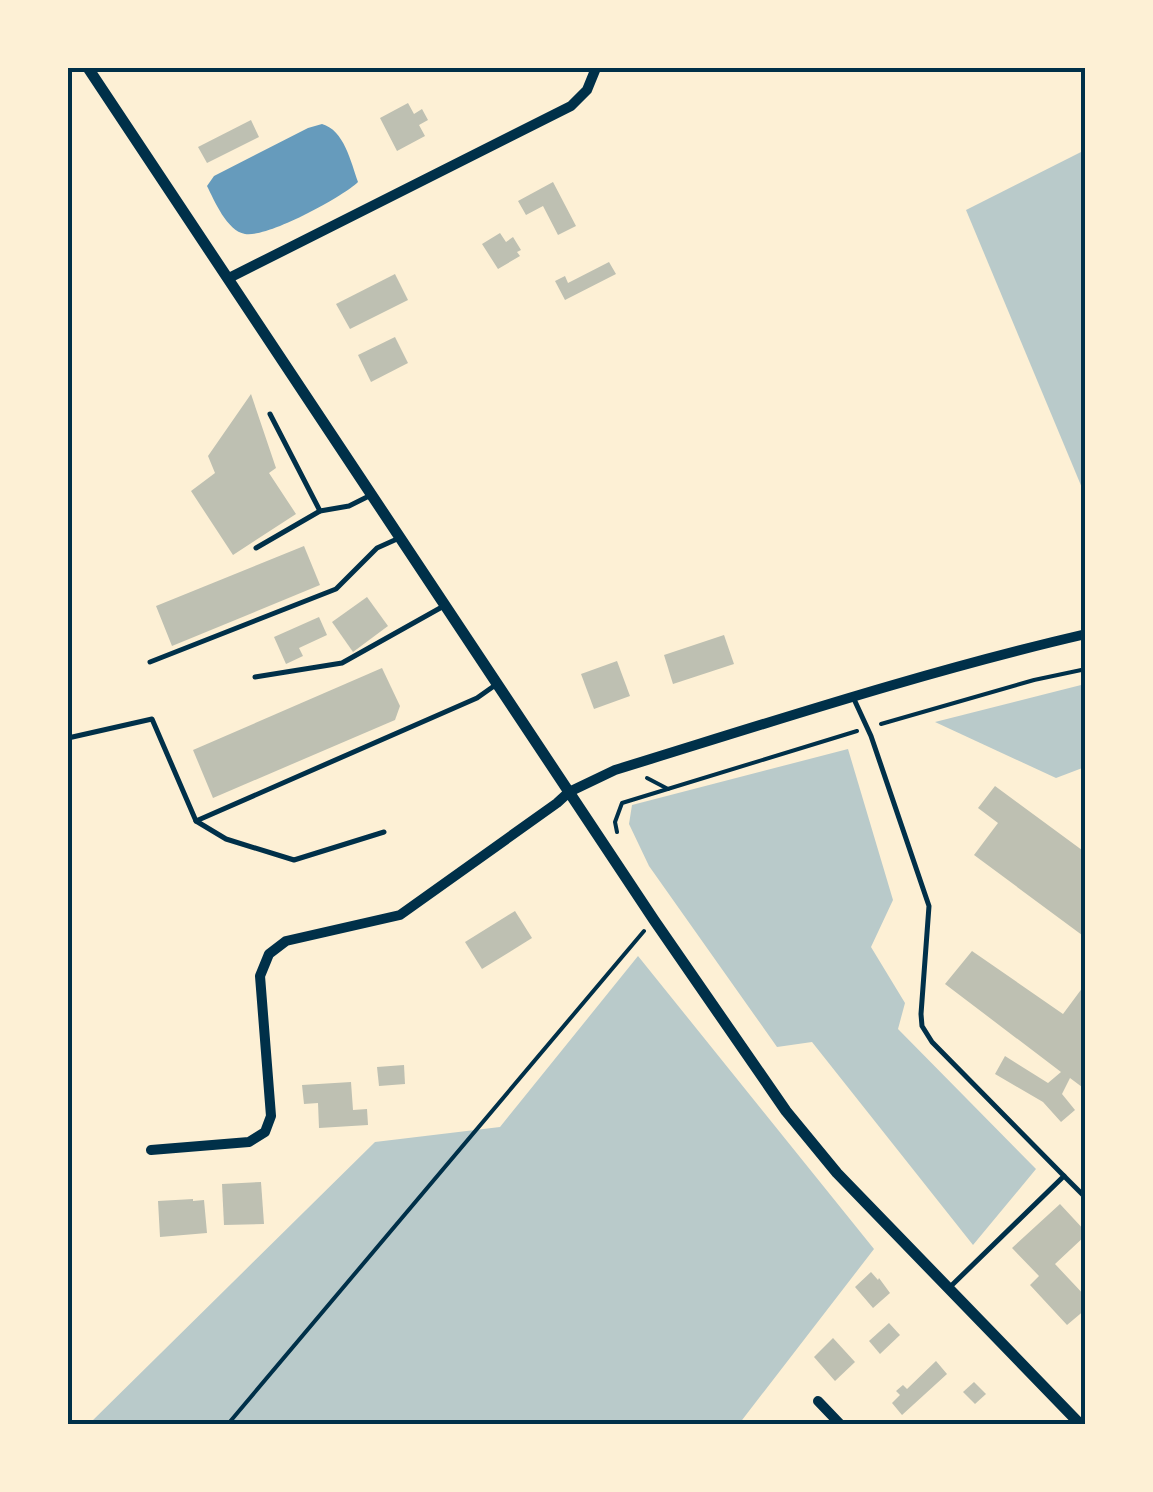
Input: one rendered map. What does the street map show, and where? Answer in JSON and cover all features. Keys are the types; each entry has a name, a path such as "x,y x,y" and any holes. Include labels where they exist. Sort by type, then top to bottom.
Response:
{"street":[{"path":"88,68 654,920 786,1111 838,1173 1080,1424"},
{"path":"228,278 571,106 587,90 596,68"},
{"path":"151,1150 249,1142 265,1132 271,1116 260,976 268,954 286,941 400,915 569,792 630,766 986,657 1086,634"},
{"path":"818,1401 840,1424"}],"lane":[{"path":"270,414 320,511"},
{"path":"256,548 320,511 350,506 372,495"},
{"path":"150,662 336,589 377,548 400,538"},
{"path":"256,677 342,663 445,606"},
{"path":"196,821 477,698 497,684"},
{"path":"854,697 929,906 920,993 922,1026 932,1042 1086,1198"},
{"path":"68,738 152,719 196,821 226,838 294,860 384,832"},
{"path":"949,1288 1064,1176"}],"path":[{"path":"884,722 1086,669"},
{"path":"611,855 626,846 615,822 622,804 848,734"},
{"path":"630,766 635,777 668,789"},
{"path":"228,1424 654,920"}],"shaded area":[{"path":"1085,150 1085,495 966,210"},
{"path":"1085,684 1085,767 1056,778 935,722"},
{"path":"848,749 893,900 871,947 905,1003 898,1029 1036,1169 973,1245 812,1042 777,1047 649,866 629,824 632,805"},
{"path":"638,956 874,1249 739,1424 89,1424 375,1142 500,1127"}],"water":[{"path":"322,124 341,140 358,182 286,224 255,234 238,232 222,214 207,186 214,176"}],"building":[{"path":"408,103 414,114 422,109 428,120 419,125 425,136 397,151 380,118"},
{"path":"251,120 259,137 207,163 198,147"},
{"path":"553,182 576,226 558,235 543,206 526,215 518,201"},
{"path":"500,233 506,242 513,237 521,250 517,252 520,256 498,269 482,244"},
{"path":"609,262 616,274 565,300 555,281 565,276 568,283"},
{"path":"395,274 408,300 350,329 336,304"},
{"path":"395,337 408,363 371,382 358,355"},
{"path":"251,394 276,468 269,473 296,514 233,555 191,491 215,473 208,456"},
{"path":"304,546 320,585 172,646 156,606"},
{"path":"367,597 388,626 353,652 332,622"},
{"path":"319,617 327,635 299,648 303,656 286,664 274,637"},
{"path":"724,635 734,664 673,684 664,655"},
{"path":"617,661 630,696 594,709 581,674"},
{"path":"382,668 400,706 395,720 213,798 193,750"},
{"path":"995,786 1086,853 1086,938 974,855 998,823 978,808"},
{"path":"515,911 532,938 482,969 465,942"},
{"path":"972,951 1063,1014 1086,983 1086,1090 1070,1078 1062,1094 1075,1110 1061,1122 1043,1102 995,1074 1005,1056 1048,1083 1061,1072 945,984"},
{"path":"404,1065 405,1084 379,1086 377,1067"},
{"path":"351,1082 353,1110 367,1109 368,1125 319,1128 318,1103 304,1104 302,1085"},
{"path":"261,1182 264,1224 224,1225 222,1184"},
{"path":"204,1200 207,1233 160,1237 158,1201"},
{"path":"1060,1204 1086,1232 1055,1264 1086,1297 1086,1309 1067,1325 1030,1285 1039,1276 1012,1248"},
{"path":"871,1272 890,1293 873,1308 855,1287"},
{"path":"889,1323 900,1335 880,1354 869,1341"},
{"path":"833,1338 855,1362 835,1381 814,1357"},
{"path":"936,1361 947,1374 902,1415 892,1403 900,1395 896,1391 903,1385 907,1389"},
{"path":"974,1382 986,1394 975,1404 963,1392"}]}
